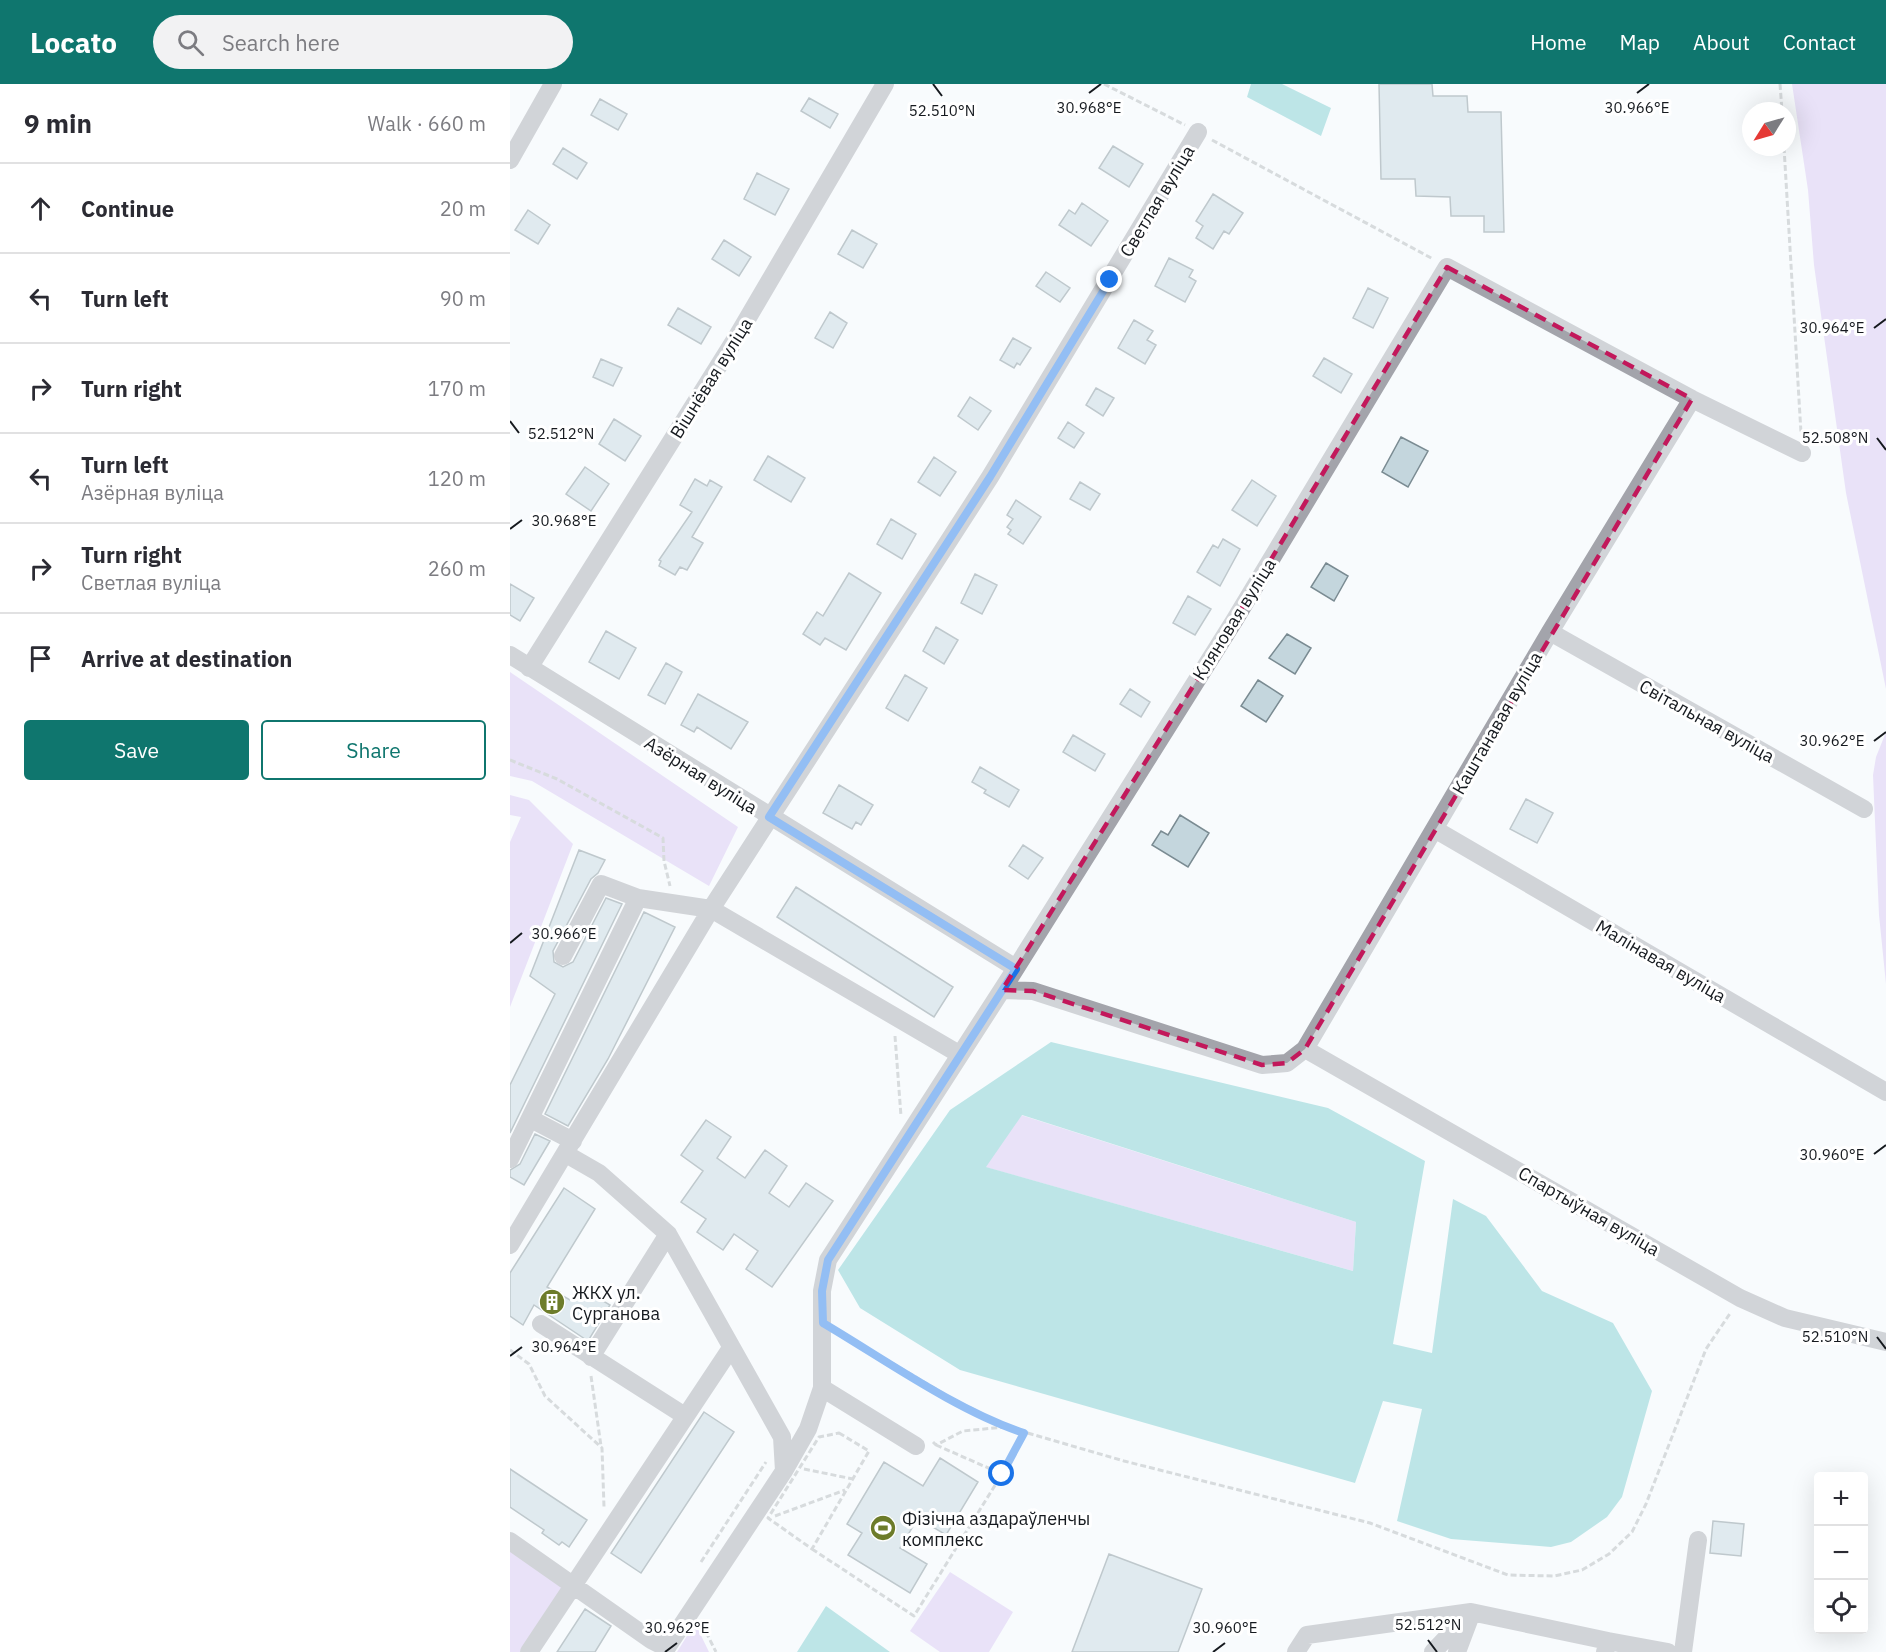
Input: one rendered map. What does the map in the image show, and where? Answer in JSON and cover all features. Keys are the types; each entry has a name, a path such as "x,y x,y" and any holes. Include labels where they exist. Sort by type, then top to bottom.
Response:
{"street":[{"path":"510,160 554,84"},
{"name":"Вішнёвая вуліца","path":"529,668 736,338 885,84"},
{"name":"Светлая вуліца","path":"510,1245 711,909 990,477 1198,132"},
{"path":"1447,267 1692,399 1802,453"},
{"name":"Кляновая вуліца","path":"666,1650 693,1606 792,1470 822,1388 822,1291 828,1260 1016,969 1234,621 1447,267"},
{"name":"Каштанавая вуліца","path":"1305,1049 1436,830 1550,632 1692,399"},
{"name":"Світальная вуліца","path":"1550,632 1864,809"},
{"name":"Азёрная вуліца","path":"510,656 1016,969"},
{"name":"Малінавая вуліца","path":"1436,830 1886,1092"},
{"path":"563,956 601,884 638,898 711,909 959,1054"},
{"path":"510,1159 638,898"},
{"path":"1002,990 1033,991 1263,1065 1287,1063 1305,1049"},
{"name":"Спартыўная вуліца","path":"1305,1049 1740,1298 1785,1318 1886,1342"},
{"path":"531,1119 570,1147 668,1234 782,1437 792,1470"},
{"path":"589,1355 668,1234"},
{"path":"541,1324 685,1416"},
{"path":"529,1652 731,1348"},
{"path":"822,1388 923,1442"},
{"path":"1683,1652 1698,1540"},
{"path":"510,1541 666,1650"},
{"path":"1433,1652 1471,1612"},
{"path":"1457,1652 1471,1612"},
{"path":"1296,1652 1307,1635 1471,1612 1607,1646 1668,1652"}],"path":[{"path":"1104,84 1198,132 1447,267"},
{"path":"1780,84 1781,102"},
{"path":"1785,156 1802,453"},
{"path":"510,760 557,779 663,838 664,861 674,904"},
{"path":"894,1017 901,1122"},
{"path":"823,1323 951,1398 1007,1427 1024,1433 1124,1461 1370,1523 1508,1575 1554,1576 1582,1570 1609,1554 1632,1532 1646,1504 1706,1349 1740,1298"},
{"path":"510,1350 529,1364 546,1396 602,1448"},
{"path":"589,1355 602,1448 606,1536"},
{"path":"936,1445 963,1431 1007,1427"},
{"path":"768,1518 792,1470 819,1437 839,1432 869,1451 812,1549"},
{"path":"768,1518 914,1616 1002,1474 1024,1433"},
{"path":"701,1563 782,1437"},
{"path":"923,1442 936,1445 1002,1474"},
{"path":"792,1470 853,1479"},
{"path":"768,1518 847,1489"},
{"path":"693,1606 716,1652"}],"highlighted area":[{"path":"1447,267 1692,399 1305,1049 1287,1063 1262,1065 1033,991 1002,990 1234,621"}],"shaded area":[{"path":"1792,84 1886,84 1886,689 1846,493 1814,265 1808,190"},
{"path":"510,672 738,827 709,886 532,781 510,776"},
{"path":"1886,732 1886,984 1879,915 1873,775 1876,757"},
{"path":"510,795 529,800 573,844 510,1007 510,842 521,817 510,815"},
{"path":"1021,1115 1356,1222 1353,1271 985,1167"},
{"path":"510,1548 563,1586 520,1652 510,1652"},
{"path":"950,1572 1013,1612 989,1652 940,1652 910,1631"},
{"path":"695,1623 709,1652 677,1652"}],"water":[{"path":"1251,84 1282,84 1331,108 1321,136 1247,97"},
{"path":"1051,1042 1328,1108 1425,1161 1393,1344 1432,1353 1453,1199 1486,1216 1542,1291 1613,1323 1652,1391 1622,1497 1607,1517 1571,1542 1551,1547 1451,1539 1397,1521 1422,1409 1383,1401 1355,1483 960,1370 860,1308 838,1270 950,1110","holes":["1022,1115 1356,1222 1353,1271 986,1167"]},
{"path":"826,1606 890,1652 797,1652"}],"building":[{"path":"1379,84 1432,84 1433,96 1467,96 1468,112 1501,112 1504,232 1484,232 1484,216 1451,216 1450,197 1416,196 1415,179 1381,179"},
{"path":"809,98 838,114 830,128 801,111"},
{"path":"600,99 627,114 618,130 591,115"},
{"path":"1113,146 1143,164 1129,187 1099,168"},
{"path":"563,148 587,163 577,179 553,164"},
{"path":"757,173 789,189 775,215 744,199"},
{"path":"1213,194 1243,213 1229,234 1224,231 1213,249 1196,238 1203,226 1196,221"},
{"path":"1082,203 1108,221 1091,246 1059,225 1069,210 1075,214"},
{"path":"528,210 550,225 538,244 515,230"},
{"path":"852,230 877,244 863,268 838,254"},
{"path":"724,240 751,257 739,276 712,259"},
{"path":"1169,258 1193,270 1189,277 1196,281 1185,302 1155,286"},
{"path":"1046,272 1070,288 1060,302 1036,286"},
{"path":"1368,288 1388,298 1373,328 1353,318"},
{"path":"678,308 711,327 701,344 668,325"},
{"path":"830,312 847,323 833,348 815,338"},
{"path":"1134,320 1153,331 1147,340 1156,345 1145,364 1118,348"},
{"path":"1013,338 1031,348 1020,365 1017,363 1014,368 1000,360"},
{"path":"1324,358 1352,374 1341,393 1313,376"},
{"path":"601,359 622,368 613,386 593,377"},
{"path":"1096,388 1114,398 1103,416 1086,405"},
{"path":"970,397 991,411 978,430 958,416"},
{"path":"614,419 641,436 625,461 599,444"},
{"path":"1068,422 1084,433 1074,448 1058,438"},
{"path":"1401,437 1428,451 1408,487 1382,472"},
{"path":"768,456 805,478 791,502 754,480"},
{"path":"934,457 956,472 940,496 918,482"},
{"path":"585,467 609,484 591,511 566,494"},
{"path":"695,479 707,486 710,480 722,487 692,537 703,543 687,570 680,567 675,575 659,566 661,561 659,560 692,512 680,505"},
{"path":"1252,480 1276,496 1257,526 1232,510"},
{"path":"1080,482 1100,494 1090,510 1070,499"},
{"path":"1016,500 1041,517 1023,544 1008,534 1011,530 1007,527 1013,519 1007,515"},
{"path":"891,519 916,534 902,559 877,544"},
{"path":"1223,539 1240,549 1220,586 1197,572 1213,545 1218,548"},
{"path":"1326,563 1348,576 1334,601 1311,587"},
{"path":"849,573 881,593 846,650 825,638 820,645 803,634 817,612 823,616"},
{"path":"975,574 997,585 982,614 961,603"},
{"path":"510,584 534,598 520,621 510,615"},
{"path":"1188,596 1211,609 1195,635 1173,623"},
{"path":"936,627 958,640 944,664 923,651"},
{"path":"606,631 636,648 619,679 589,662"},
{"path":"1287,634 1311,648 1295,674 1269,658"},
{"path":"666,663 682,672 665,704 648,695"},
{"path":"905,675 927,688 908,721 886,708"},
{"path":"1258,680 1283,696 1266,722 1241,706"},
{"path":"1130,689 1150,702 1141,717 1120,704"},
{"path":"698,694 748,722 731,749 697,727 694,732 681,725"},
{"path":"1073,735 1105,754 1095,771 1063,752"},
{"path":"980,767 1019,790 1009,807 984,793 986,790 972,782"},
{"path":"839,785 873,805 861,825 856,822 852,829 823,813"},
{"path":"1526,799 1553,813 1537,843 1510,829"},
{"path":"1180,815 1209,833 1188,867 1152,845 1161,831 1168,835"},
{"path":"1023,845 1043,858 1028,879 1009,866"},
{"path":"579,850 605,860 598,873 591,879 553,951 554,962 563,967 573,962 606,898 622,904 510,1133 510,1085 555,994 530,976"},
{"path":"796,887 953,987 934,1017 777,917"},
{"path":"644,912 675,927 608,1059 568,1126 545,1114"},
{"path":"706,1120 731,1137 717,1158 745,1178 765,1150 787,1166 769,1193 789,1207 806,1183 833,1201 772,1287 746,1269 758,1251 734,1234 723,1250 697,1232 706,1219 681,1202 703,1171 681,1155"},
{"path":"535,1134 550,1141 524,1185 510,1177 510,1170 520,1164"},
{"path":"564,1188 595,1209 547,1287 570,1300 578,1286 610,1305 588,1341 534,1305 523,1325 510,1316 510,1273"},
{"path":"704,1412 734,1432 641,1573 611,1553"},
{"name":"Фізічна аздараўленчы комплекс","path":"940,1458 978,1482 946,1535 918,1518 900,1548 927,1564 910,1593 848,1555 862,1533 847,1524 884,1462 923,1486"},
{"path":"510,1469 587,1520 569,1547 562,1542 559,1545 542,1533 544,1530 510,1507"},
{"path":"1713,1521 1744,1524 1741,1556 1710,1553"},
{"path":"1109,1554 1202,1589 1178,1652 1072,1652"},
{"path":"585,1609 611,1626 595,1652 557,1652"}],"place":[{"name":"ЖКХ ул. Сурганова","path":"552,1302"},
{"name":"Фізічна аздараўленчы комплекс","path":"883,1528"}],"route":[{"path":"1002,1474 1024,1433 1007,1427 951,1398 823,1323 822,1291 828,1260 1016,969 769,817 990,477 1110,280"}]}
